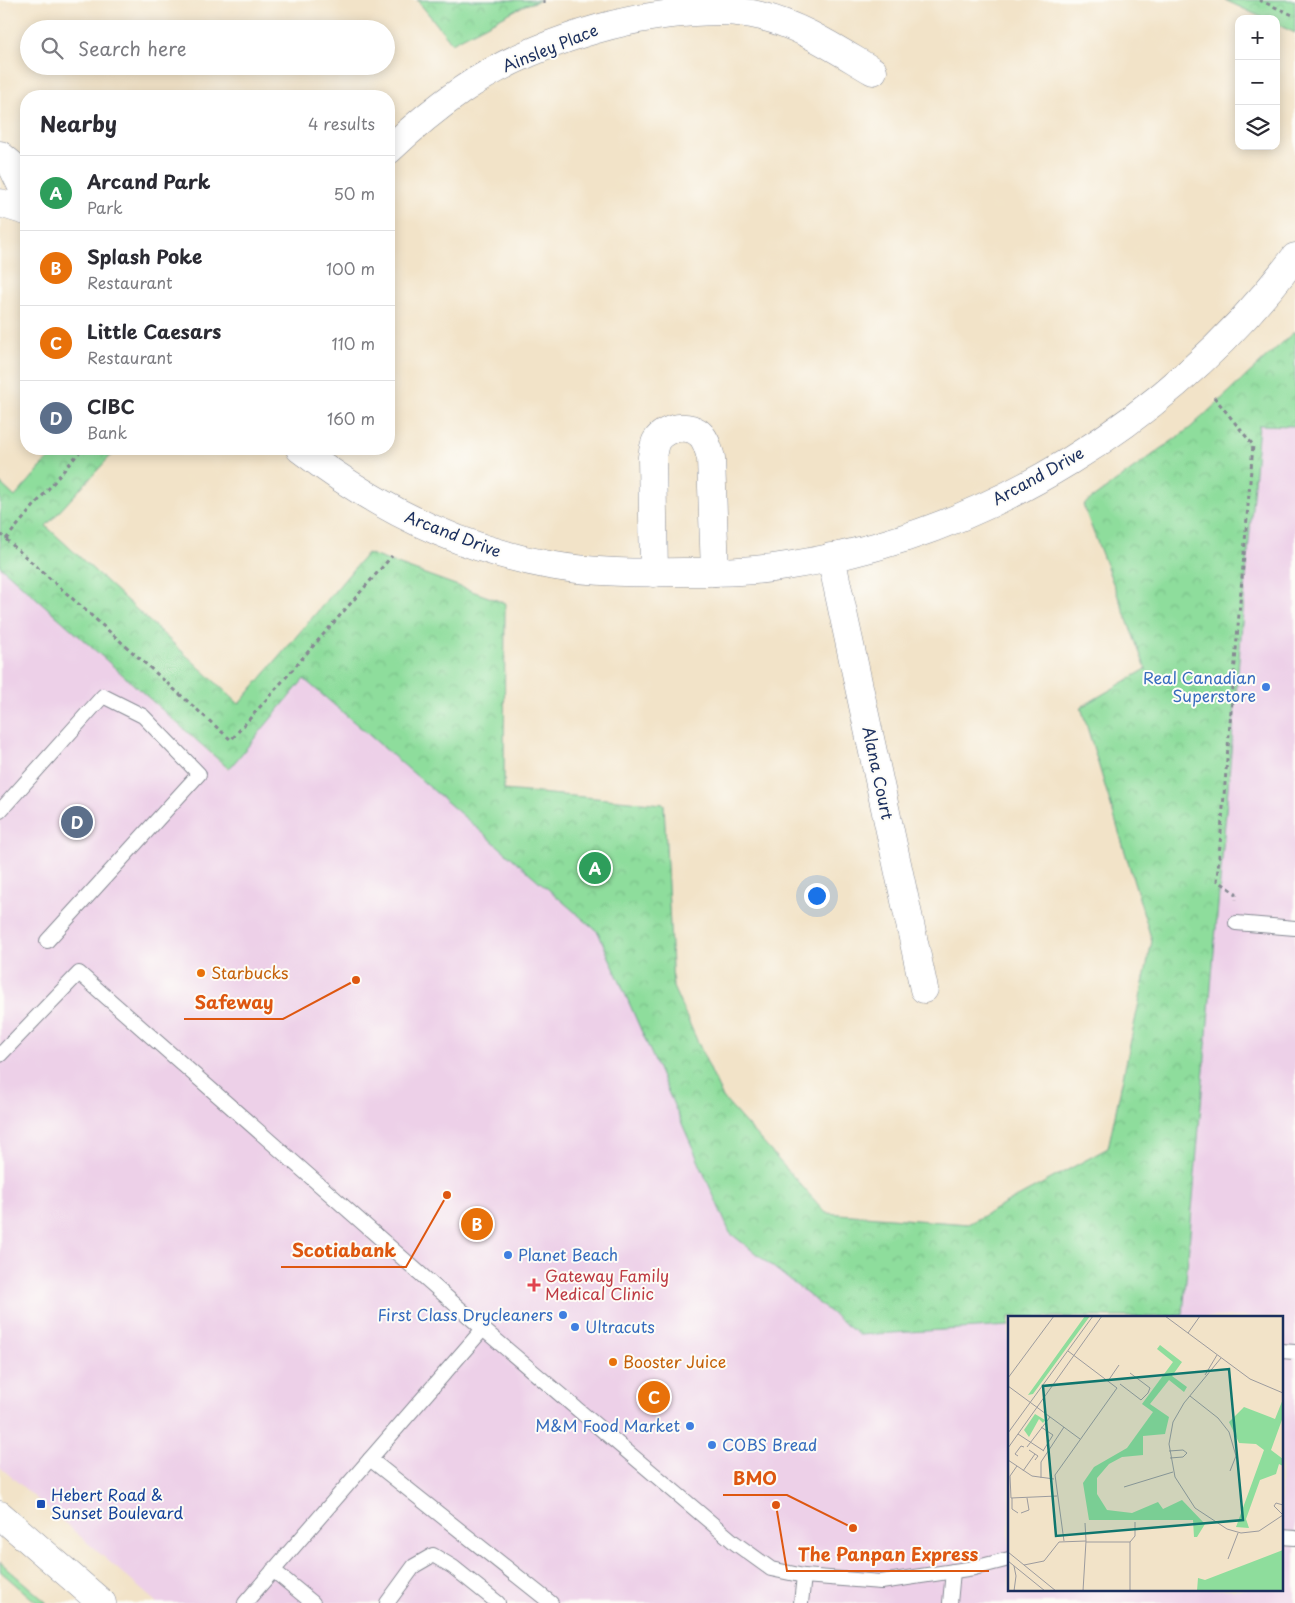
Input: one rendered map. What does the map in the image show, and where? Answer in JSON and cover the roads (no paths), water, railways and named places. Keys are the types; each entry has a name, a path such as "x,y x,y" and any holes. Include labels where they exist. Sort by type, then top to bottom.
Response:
{"street":[{"name":"Ainsley Place","path":"395,145 432,112 463,89 493,71 566,38 640,18 718,11 742,12 760,16 801,30 874,71"},
{"path":"0,155 11,164 20,183"},
{"path":"0,202 20,209"},
{"name":"Arcand Drive","path":"308,455 326,469 406,518 472,545 520,559 590,570 654,573 715,572 785,567 831,557 917,533 964,516 1006,496 1087,449 1160,396 1198,364 1242,321 1295,256"},
{"path":"654,573 652,457 656,441 666,432 680,427 691,429 701,434 711,458 715,572"},
{"name":"Alana Court","path":"831,557 924,989"},
{"path":"0,1515 102,1603"}],"lane":[{"path":"0,811 103,696 143,716 199,774 47,942"},
{"path":"1236,923 1295,928"},
{"path":"3,1046 78,973 483,1329 735,1543 771,1569 804,1576 881,1582 974,1568 1008,1559"},
{"path":"245,1603 483,1329"},
{"path":"1282,1351 1295,1352"},
{"path":"370,1459 551,1603"},
{"path":"1282,1537 1295,1538"},
{"path":"387,1603 414,1566 433,1555 453,1567 498,1603"},
{"path":"273,1570 313,1603"},
{"path":"950,1603 953,1571"},
{"path":"801,1603 804,1576"}],"place":[{"name":"Real Canadian Superstore","path":"1266,687"},
{"name":"CIBC","path":"77,822"},
{"name":"Arcand Park","path":"595,868"},
{"name":"Starbucks","path":"201,973"},
{"name":"Safeway","path":"356,980"},
{"name":"Scotiabank","path":"447,1195"},
{"name":"Splash Poke","path":"477,1224"},
{"name":"Planet Beach","path":"508,1255"},
{"name":"Gateway Family Medical Clinic","path":"534,1285"},
{"name":"First Class Drycleaners","path":"563,1315"},
{"name":"Ultracuts","path":"575,1327"},
{"name":"Booster Juice","path":"613,1362"},
{"name":"Little Caesars","path":"654,1397"},
{"name":"M&M Food Market","path":"690,1426"},
{"name":"COBS Bread","path":"712,1445"},
{"name":"Hebert Road & Sunset Boulevard","path":"41,1504"},
{"name":"The Panpan Express","path":"776,1505"},
{"name":"BMO","path":"853,1528"}]}
